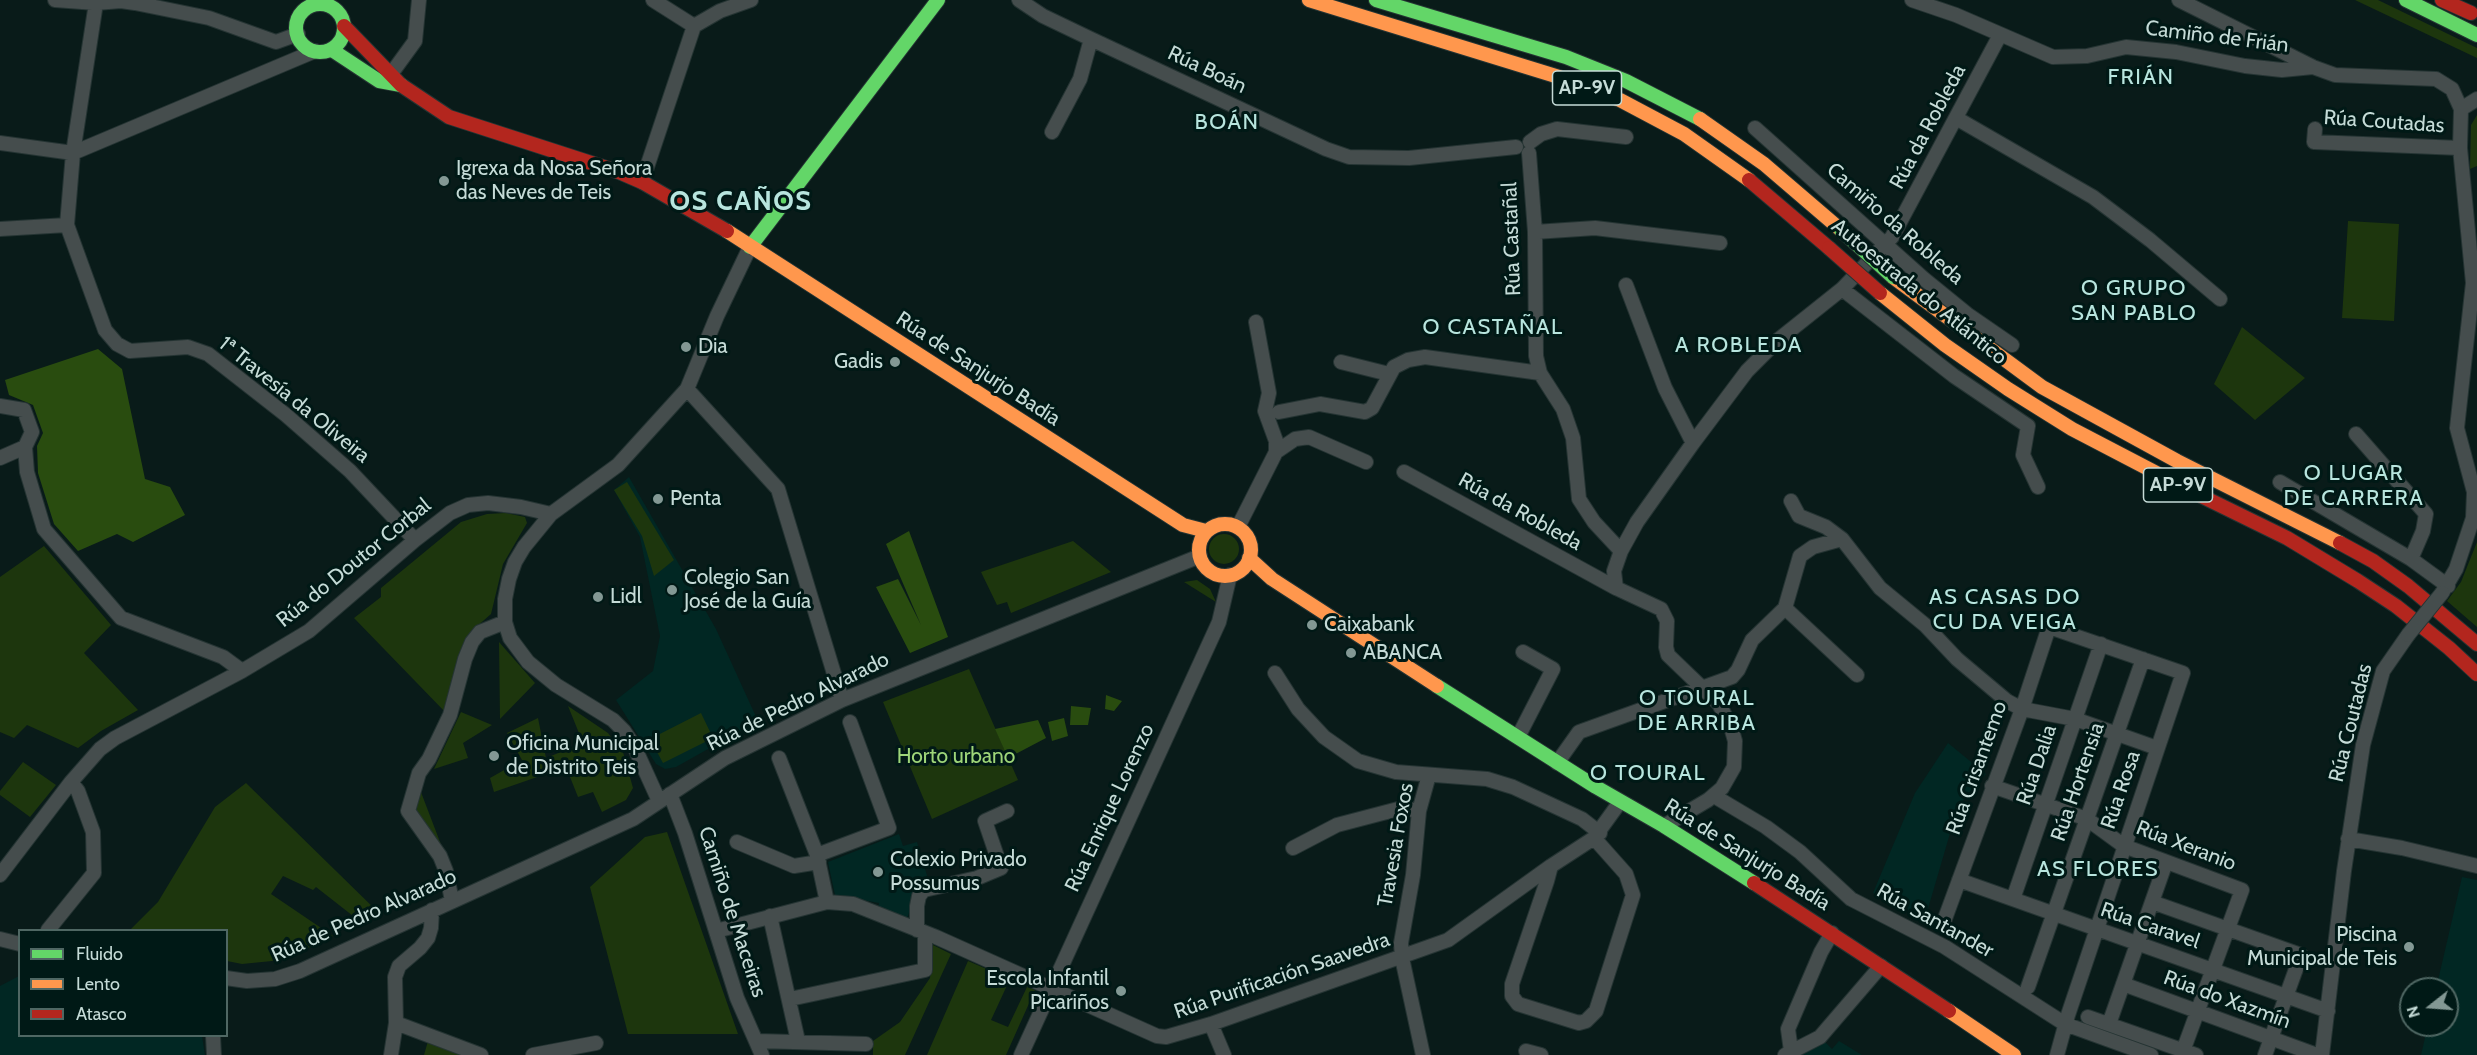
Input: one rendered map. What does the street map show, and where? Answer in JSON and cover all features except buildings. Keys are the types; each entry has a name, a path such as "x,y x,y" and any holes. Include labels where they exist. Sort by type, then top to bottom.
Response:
{"main road":[{"path":"750,247 938,0"},
{"name":"Autoestrada do Atlántico","path":"1309,0 1559,77 1620,100 1684,134 1750,181 1880,293 1954,352 2008,389 2072,429 2164,478 2287,538 2358,581 2396,606 2449,648 2477,674"},
{"name":"Autoestrada do Atlántico","path":"1376,0 1566,57 1626,81 1690,112 1764,164 1893,277 2042,387 2177,461 2296,519 2373,561 2408,586 2477,644"},
{"path":"2406,0 2477,34"},
{"path":"2442,0 2474,10"},
{"path":"2463,0 2474,10"},
{"path":"326,3 338,15 344,26 401,85 379,81 332,50 315,51 307,48 299,38 298,7 326,3"},
{"path":"332,50 342,37 344,26"},
{"name":"Rúa de Sanjurjo Badía","path":"401,85 449,117 620,172 642,183 750,247 1183,525 1206,531 1221,524 1238,528"},
{"name":"Rúa de Sanjurjo Badía","path":"1183,525 1199,551 1203,563 1214,574 1272,579"},
{"path":"1234,574 1249,558 1249,541 1238,528"},
{"path":"1199,551 1206,531"},
{"name":"Rúa de Sanjurjo Badía","path":"1249,558 1272,579 1557,763 1664,826 1832,933 2014,1055"}],"street":[{"path":"55,0 96,3 121,0 209,18 276,42 299,38"},
{"path":"391,74 415,41 419,0"},
{"path":"653,0 694,26"},
{"path":"642,183 694,26 720,11 751,0"},
{"name":"Rúa Boán","path":"1019,0 1043,16 1091,39 1326,149 1349,157 1409,158 1525,147 1541,134 1557,129 1626,137"},
{"name":"Camiño de Frián","path":"1912,0 1956,15 2053,57 2087,56 2126,47 2176,52 2254,68 2282,70 2313,67"},
{"name":"Rúa Coutadas","path":"2179,0 2313,67 2335,75 2436,79 2452,89 2461,109 2460,148 2475,283 2457,428 2474,492 2475,519 2456,569 2445,590 2388,662 2379,684 2359,764 2322,1055"},
{"name":"1ª Travesía da Oliveira","path":"96,3 73,153 67,225 105,330 117,344 130,351 188,347 208,354 286,415 350,471 415,540"},
{"name":"Rúa da Robleda","path":"1616,588 1614,571 1621,550 1636,522 1748,371 1778,340 1842,289 1898,229 2000,35"},
{"path":"290,61 299,38"},
{"path":"1052,132 1080,79 1091,39"},
{"path":"0,143 73,153 315,51"},
{"name":"Rúa Coutadas","path":"2461,109 2477,99"},
{"path":"1956,118 2092,197 2150,240 2220,299"},
{"name":"Camiño da Robleda","path":"1755,128 1885,245 1967,314 2012,345"},
{"name":"Rúa Coutadas","path":"2314,129 2314,142 2460,148"},
{"name":"Rúa Castañal","path":"1525,147 1535,232 1536,356 1540,373 1563,409 1573,438 1580,498 1594,522 1621,550"},
{"path":"0,229 67,225"},
{"path":"1535,232 1595,228 1720,243"},
{"path":"551,514 618,465 687,389 717,316 750,247"},
{"path":"1626,285 1665,388 1693,443"},
{"path":"1842,289 1954,376 2028,426 2024,455 2038,488"},
{"path":"1238,528 1276,452 1276,441 1265,411 1269,393 1256,322"},
{"path":"1279,412 1320,404 1365,411 1372,408 1389,374 1395,368 1408,360 1425,357 1540,373"},
{"path":"1341,362 1389,374"},
{"path":"687,389 778,489 842,700"},
{"path":"0,406 24,410 32,432 25,447 27,472 44,529 121,618 223,657 243,671"},
{"path":"2356,434 2426,514 2423,531 2411,559"},
{"path":"1276,452 1295,439 1308,437 1366,462"},
{"path":"0,458 25,447"},
{"name":"Rúa da Robleda","path":"1404,472 1616,588 1661,609 1667,621 1668,655 1712,697 1726,715 1735,741 1734,766 1728,779 1714,796 1664,826"},
{"path":"2280,482 2411,559 2445,590"},
{"path":"1791,501 1799,516 1826,527 1842,539 1880,588 1925,625 1971,672 2007,701 2022,709 2075,719 2157,748"},
{"name":"Rúa do Doutor Corbal","path":"0,875 71,782 100,749 115,738 243,671 320,623 415,540 450,513 468,505 488,503 551,514"},
{"name":"Camiño de Maceiras","path":"551,514 531,537 515,562 505,599 505,622 510,638 528,662 556,685 613,720 634,746 685,833 737,998 758,1041 762,1055"},
{"path":"1557,763 1579,732 1732,677 1738,670 1752,640 1785,608 1800,556 1813,547 1842,539"},
{"name":"Rúa de Pedro Alvarado","path":"228,978 247,981 275,980 300,971 633,819 751,744 842,700 1199,551"},
{"name":"Rúa Enrique Lorenzo","path":"1021,1055 1219,622 1234,574"},
{"path":"1785,608 1857,675"},
{"path":"452,901 446,871 440,856 408,811 419,772 429,759 450,715 472,642 480,632 505,622"},
{"name":"Rúa Crisantemo","path":"1943,924 2022,709 2049,627 2101,644"},
{"path":"2101,644 2144,659"},
{"name":"Rúa Dalia","path":"2013,899 2101,644"},
{"path":"1518,737 1553,669 1522,652"},
{"name":"Rúa Rosa","path":"2066,1024 2183,673 2144,659"},
{"name":"Rúa Hortensia","path":"2028,987 2144,659"},
{"path":"1275,672 1298,709 1324,737 1358,761 1396,772 1487,778 1513,786 1582,819 1597,835 1626,874 1633,895 1596,1011 1586,1021 1579,1023 1518,1004 1512,996 1512,984 1551,866"},
{"path":"737,842 794,866 818,859 889,828 850,722"},
{"path":"779,758 818,859 827,902"},
{"name":"Travesia Foxos","path":"1423,1055 1402,958 1401,943 1413,875 1419,811 1429,775"},
{"path":"49,929 94,873 93,832 78,791 71,782"},
{"name":"Rúa Xeranio","path":"1992,786 2087,819 2124,846 2242,890 2197,1011 2190,1053"},
{"name":"Rúa Santander","path":"1714,796 1800,852 1851,899 1945,947 2066,1024 2151,1055"},
{"name":"Rúa Purificación Saavedra","path":"716,931 827,902 853,904 921,931 1157,1036 1166,1037 1211,1024 1448,940 1597,835 1620,802"},
{"path":"1293,848 1337,825 1402,808 1419,811"},
{"path":"790,999 925,970 917,906 919,896 924,890 976,878 1001,868 985,821 1007,811"},
{"path":"2348,839 2477,866"},
{"path":"2109,1024 2166,862"},
{"name":"Rúa Caravel","path":"1959,880 2328,1011"},
{"path":"2152,902 2301,955 2265,1055"},
{"path":"391,1055 396,1023 395,977 399,966 428,938 432,910"},
{"path":"770,916 798,1041"},
{"path":"1832,933 1821,952 1788,1029 1788,1053 1820,1037 1881,966"},
{"path":"0,939 18,944"},
{"name":"Rúa do Xazmín","path":"2123,984 2317,1055"},
{"path":"2088,1017 2190,1053"},
{"path":"396,1023 482,1055"},
{"path":"1211,1024 1224,1055"},
{"path":"2057,1055 2066,1024"},
{"path":"213,1037 214,1055"},
{"path":"758,1041 866,1044"},
{"path":"533,1055 596,1043"},
{"path":"1526,1051 1541,1055"}],"shaded area":[{"name":"Colegio San José de la Guía","path":"629,477 716,629 758,721 676,767 665,769 656,764 616,700 653,671 660,636 640,537 614,490"},
{"path":"1948,743 1986,774 1958,806 1925,919 1873,893 1915,793"},
{"name":"Colexio Privado Possumus","path":"899,834 903,846 917,842 929,882 918,885 906,922 878,909 879,903 835,895 828,862"},
{"path":"2462,877 2477,880 2477,1055 2421,1055 2425,1037 2459,1037 2459,977 2439,977"},
{"path":"18,977 18,1037 202,1037 205,1055 0,1055 0,986"},
{"path":"1824,1041 1832,1049 1839,1041 1862,1055 1799,1055"}],"green space":[{"path":"2355,0 2378,0 2477,48 2477,58"},
{"path":"2477,115 2477,166 2470,169 2471,125"},
{"path":"2348,221 2399,224 2394,321 2342,318"},
{"path":"2242,327 2305,378 2255,420 2214,384"},
{"path":"98,349 122,369 145,479 170,487 185,515 133,542 117,534 78,551 54,524 38,473 37,446 43,433 33,405 9,395 5,380"},
{"path":"627,482 674,560 654,576 642,536 614,490"},
{"path":"506,513 525,517 527,523 503,564 491,614 475,628 446,713 354,618 381,597 381,588 461,522 487,514"},
{"path":"909,531 948,637 910,653 876,587 898,579 921,625 886,544"},
{"path":"1224,534 1235,538 1239,549 1235,560 1224,564 1213,560 1209,549 1213,538"},
{"path":"1073,541 1111,572 1011,613 1007,602 997,605 981,572"},
{"path":"2477,542 2477,627 2447,601 2461,582"},
{"path":"44,546 111,625 84,653 138,710 101,731 78,748 27,725 14,738 0,732 0,577"},
{"path":"1197,580 1210,589 1216,602 1184,582"},
{"path":"499,642 535,683 500,719"},
{"name":"Horto urbano","path":"969,669 1018,780 932,819 883,702"},
{"path":"1106,695 1122,701 1114,711 1105,709"},
{"path":"568,706 608,733 623,752 633,788 626,800 602,812 593,792 578,797 566,767 494,792 490,778 522,760 507,733 538,718 546,758 583,743"},
{"path":"1071,706 1091,708 1088,725 1070,725"},
{"path":"461,712 492,725 463,743 468,758 434,769"},
{"path":"701,713 713,738 663,763 650,739"},
{"path":"1064,718 1068,736 1052,741 1048,722"},
{"path":"1038,720 1046,738 1008,758 995,729"},
{"path":"23,762 56,785 30,817 0,795 0,791"},
{"path":"246,783 380,914 362,923 316,887 313,890 283,876 271,894 333,936 293,955 272,961 242,964 228,961 228,929 131,929 158,902 215,807"},
{"path":"419,787 445,855 412,810"},
{"path":"667,832 738,1034 628,1034 590,887 645,837"},
{"path":"933,945 951,954 905,1055 873,1055 873,1041 900,1022 930,978"},
{"path":"968,961 1010,979 991,1020 1008,1027 1027,987 1035,990 1006,1055 927,1055"},
{"path":"428,1041 465,1055 424,1055"}],"traffic: fast":[{"path":"750,247 938,0"},
{"path":"1376,0 1566,57 1626,81 1700,119"},
{"path":"2406,0 2477,35"},
{"path":"320,4 337,11 344,28 337,45 320,52 303,45 296,28 303,11 320,4"},
{"path":"332,50 379,81 401,85"},
{"path":"1841,230 1893,277"},
{"path":"1437,686 1596,787 1664,826 1754,883"}],"traffic: slow":[{"path":"1309,0 1559,77 1620,100 1684,134 1749,180"},
{"path":"1700,119 1764,164 1841,230"},
{"path":"727,231 1183,525 1206,531"},
{"path":"1893,277 2042,387 2177,461 2340,543"},
{"path":"1880,293 1945,345 2008,389 2072,429 2189,490"},
{"path":"1225,524 1235,526 1243,532 1249,540 1251,550 1249,560 1243,568 1235,574 1225,576 1215,574 1207,568 1201,560 1199,550 1201,540 1207,532 1215,526 1225,524"},
{"path":"1249,558 1272,579 1437,686"},
{"path":"1949,1011 2014,1055"}],"traffic: jam":[{"path":"2442,0 2471,13"},
{"path":"344,26 401,85 449,117 619,172 642,182 727,231"},
{"path":"1749,180 1829,248"},
{"path":"1829,248 1880,293"},
{"path":"2189,490 2287,538 2358,581 2396,606 2449,648 2477,674"},
{"path":"2340,543 2373,561 2408,586 2477,644"},
{"path":"1754,883 1949,1011"}],"place":[{"name":"Igrexa da Nosa Señora das Neves de Teis","path":"444,181"},
{"name":"Dia","path":"686,347"},
{"name":"Gadis","path":"895,362"},
{"name":"Penta","path":"658,499"},
{"name":"Colegio San José de la Guía","path":"672,590"},
{"name":"Lidl","path":"598,597"},
{"name":"Caixabank","path":"1312,625"},
{"name":"ABANCA","path":"1351,653"},
{"name":"Oficina Municipal de Distrito Teis","path":"494,756"},
{"name":"Colexio Privado Possumus","path":"878,872"},
{"name":"Piscina Municipal de Teis","path":"2409,947"},
{"name":"Escola Infantil Picariños","path":"1121,991"}],"district":[{"name":"FRIÁN","path":"2141,78"},
{"name":"BOÁN","path":"1227,123"},
{"name":"OS CAÑOS","path":"741,202"},
{"name":"O GRUPO SAN PABLO","path":"2134,302"},
{"name":"O CASTAÑAL","path":"1493,328"},
{"name":"A ROBLEDA","path":"1739,346"},
{"name":"O LUGAR DE CARRERA","path":"2354,486"},
{"name":"AS CASAS DO CU DA VEIGA","path":"2005,610"},
{"name":"O TOURAL DE ARRIBA","path":"1697,712"},
{"name":"O TOURAL","path":"1648,774"},
{"name":"AS FLORES","path":"2098,870"}]}
